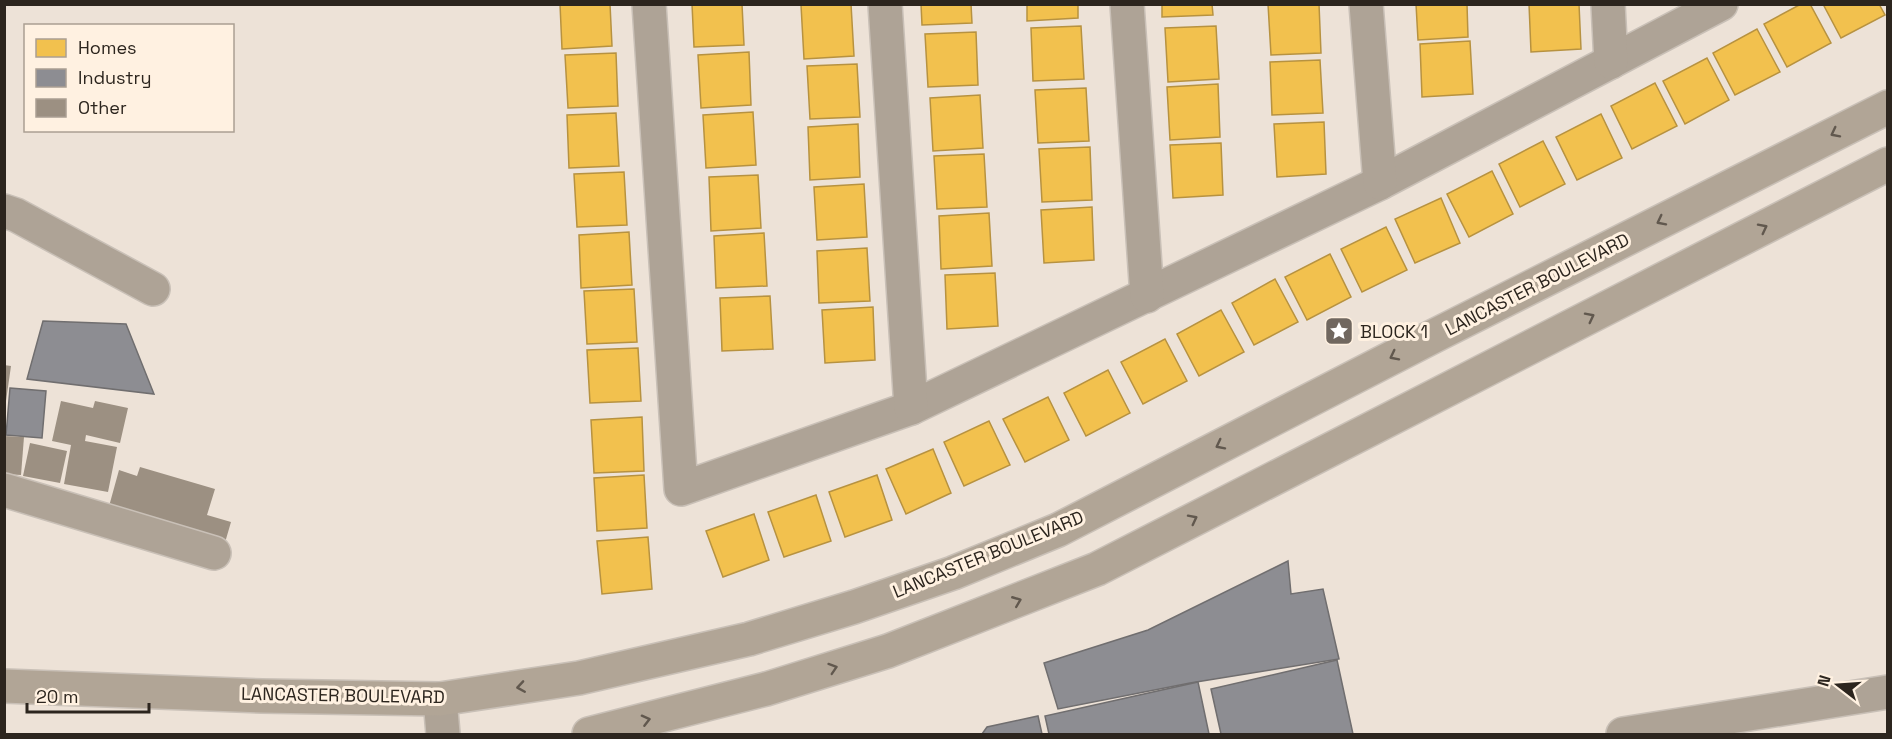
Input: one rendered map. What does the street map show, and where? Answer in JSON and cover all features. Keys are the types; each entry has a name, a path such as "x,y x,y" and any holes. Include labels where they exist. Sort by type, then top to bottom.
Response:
{"main road":[{"name":"LANCASTER BOULEVARD","path":"4,686 262,696 440,699 579,678 749,639 854,607 953,573 1058,530 1887,107"},
{"path":"589,735 766,689 888,651 1097,568 1887,164"}],"street":[{"path":"648,4 681,489 911,408 1380,183 1721,4"},
{"path":"885,4 911,408"},
{"path":"1127,4 1147,296"},
{"path":"1366,4 1380,183"},
{"path":"1608,4 1611,62"},
{"path":"4,212 16,215 153,290"},
{"path":"4,490 213,553"},
{"path":"1623,735 1887,692"},
{"path":"440,699 444,735"}],"building: Homes":[{"path":"560,4 610,4 612,46 562,49"},
{"path":"692,4 742,4 744,45 694,47"},
{"path":"851,4 854,56 804,59 801,5"},
{"path":"921,4 971,4 972,23 922,25"},
{"path":"1027,4 1078,4 1078,18 1027,21"},
{"path":"1162,4 1212,4 1213,15 1162,17"},
{"path":"1268,4 1319,4 1321,53 1271,55"},
{"path":"1416,4 1467,4 1468,37 1418,40"},
{"path":"1529,4 1579,4 1581,49 1531,52"},
{"path":"1801,4 1810,4 1831,43 1787,67 1764,24"},
{"path":"1823,4 1879,4 1885,15 1841,38"},
{"path":"1081,26 1084,79 1033,81 1031,28"},
{"path":"1216,26 1219,79 1168,82 1165,28"},
{"path":"1757,29 1780,72 1735,95 1713,53"},
{"path":"976,32 978,85 928,87 925,34"},
{"path":"1470,41 1473,94 1422,97 1420,44"},
{"path":"749,52 751,105 701,108 698,55"},
{"path":"616,53 618,106 568,108 565,55"},
{"path":"1707,58 1729,100 1685,124 1663,81"},
{"path":"1320,60 1323,113 1272,115 1270,62"},
{"path":"857,64 860,117 810,119 807,66"},
{"path":"1655,83 1677,126 1632,149 1611,106"},
{"path":"1218,84 1220,137 1170,140 1167,87"},
{"path":"1086,88 1089,141 1038,143 1035,90"},
{"path":"980,95 983,148 933,151 930,98"},
{"path":"753,112 756,165 706,168 703,115"},
{"path":"616,113 619,166 569,168 567,115"},
{"path":"1601,114 1622,158 1577,180 1556,137"},
{"path":"1324,122 1326,174 1277,177 1274,124"},
{"path":"858,124 860,177 810,180 808,127"},
{"path":"1543,141 1565,184 1520,207 1499,164"},
{"path":"1221,143 1223,195 1173,198 1170,145"},
{"path":"1090,147 1092,200 1042,202 1039,149"},
{"path":"984,154 987,207 937,209 934,156"},
{"path":"1492,171 1513,214 1469,237 1447,194"},
{"path":"624,172 627,225 577,227 574,174"},
{"path":"758,175 761,228 711,231 709,177"},
{"path":"864,184 867,237 817,240 814,187"},
{"path":"1441,198 1460,243 1415,263 1395,219"},
{"path":"1092,207 1094,260 1044,263 1041,210"},
{"path":"989,213 992,266 941,269 939,216"},
{"path":"1386,227 1407,270 1362,292 1341,249"},
{"path":"629,232 632,285 581,288 579,235"},
{"path":"764,233 767,286 716,288 714,236"},
{"path":"867,248 870,301 819,303 817,251"},
{"path":"1330,254 1351,297 1307,320 1285,277"},
{"path":"995,273 998,326 947,329 945,275"},
{"path":"1275,279 1298,322 1254,345 1232,303"},
{"path":"634,289 637,342 587,344 584,291"},
{"path":"770,296 773,349 722,351 720,298"},
{"path":"873,307 875,360 825,363 822,310"},
{"path":"1221,310 1244,352 1199,376 1177,334"},
{"path":"1165,339 1187,381 1143,404 1121,362"},
{"path":"638,348 641,401 590,403 587,350"},
{"path":"1108,370 1130,413 1086,436 1064,393"},
{"path":"1048,397 1069,440 1025,462 1003,419"},
{"path":"642,417 644,471 594,473 591,420"},
{"path":"989,421 1010,465 964,486 944,442"},
{"path":"933,449 951,493 906,514 886,469"},
{"path":"644,475 647,528 597,531 594,478"},
{"path":"877,475 892,520 845,537 829,492"},
{"path":"816,495 831,541 784,557 768,512"},
{"path":"754,514 769,560 723,577 706,531"},
{"path":"648,537 652,589 602,594 597,541"}],"building: Industry":[{"path":"43,321 126,324 154,394 27,379"},
{"path":"10,388 46,391 42,438 6,435"},
{"path":"1288,561 1291,594 1323,589 1339,659 1190,683 1058,709 1044,663 1148,630"},
{"path":"1337,660 1353,734 1221,734 1211,689"},
{"path":"1198,682 1209,734 1049,734 1045,716"},
{"path":"1038,716 1042,734 982,734 987,727"}],"building: Other":[{"path":"4,365 11,366 6,401 4,401"},
{"path":"61,401 93,408 95,401 128,408 120,443 86,435 85,441 117,447 108,492 64,484 71,445 52,441"},
{"path":"4,436 24,437 21,475 4,474"},
{"path":"30,443 67,451 60,483 23,476"},
{"path":"140,467 215,489 207,515 231,522 224,546 108,510 119,470 137,476"}],"place":[{"name":"BLOCK 1","path":"1339,331"}]}
